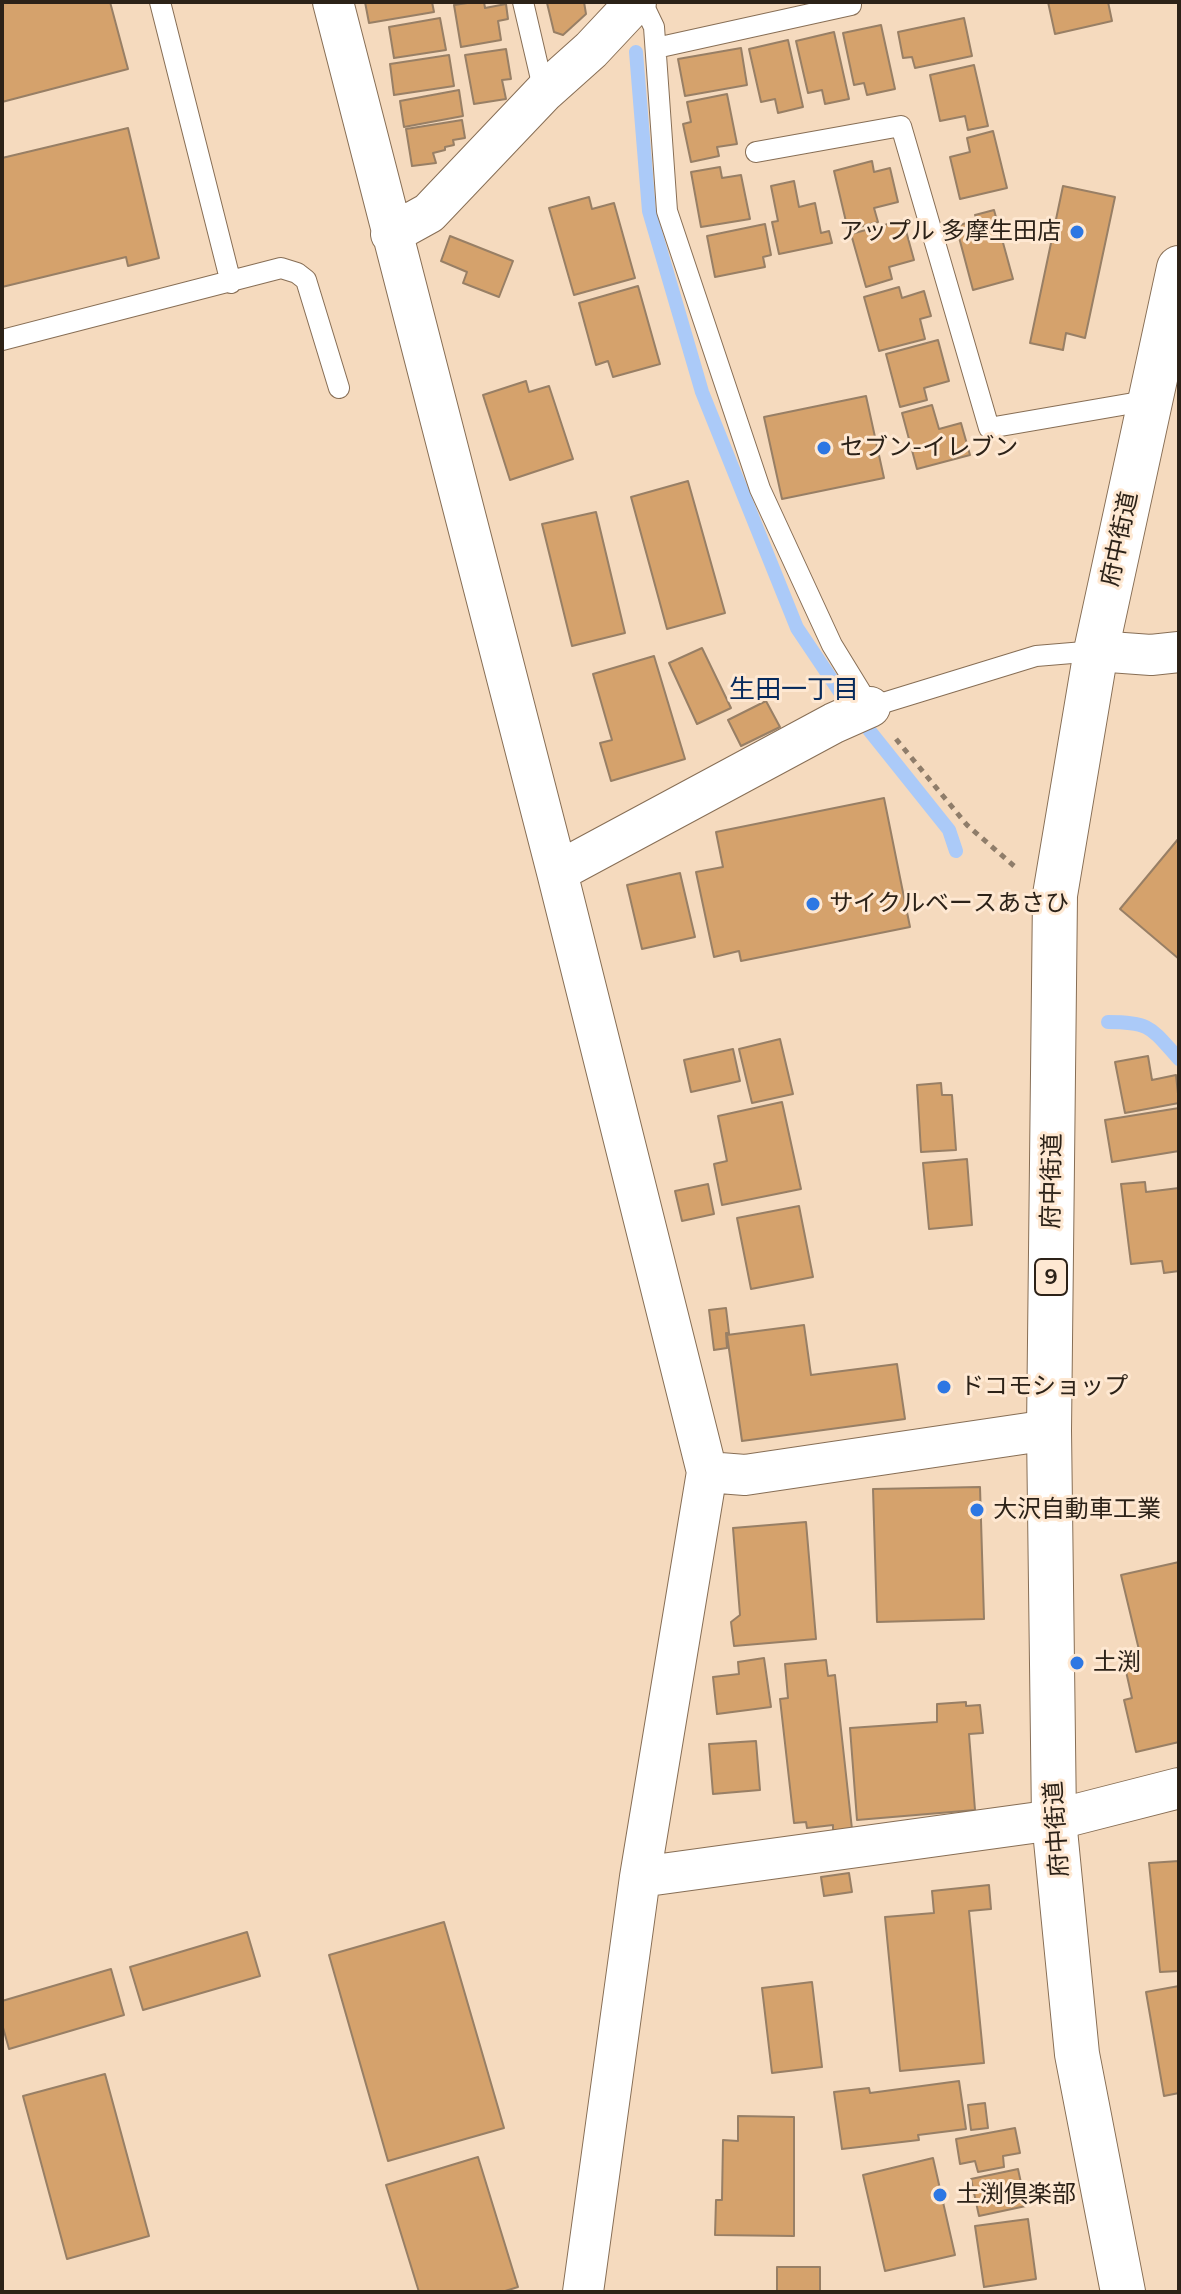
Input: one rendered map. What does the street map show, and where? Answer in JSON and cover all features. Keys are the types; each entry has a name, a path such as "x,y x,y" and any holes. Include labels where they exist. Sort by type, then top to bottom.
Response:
{"main road":[{"name":"府中街道","path":"1123,2292 1077,2054 1054,1820 1049,1430 1055,895 1096,651 1179,268"}],"street":[{"path":"333,2 557,872 707,1472 640,1877 583,2292"},
{"path":"391,234 429,213 544,92 591,50 636,2"},
{"path":"1096,651 1151,655 1179,652"},
{"path":"557,872 834,723 870,707"},
{"path":"707,1472 745,1475 1049,1430"},
{"path":"640,1877 1054,1820 1179,1788"}],"lane":[{"path":"160,2 231,283"},
{"path":"523,2 544,92"},
{"path":"642,2 654,27 667,211 760,489 832,645 870,707 1036,656 1096,651"},
{"path":"656,48 851,5"},
{"path":"756,152 901,126 989,428 1151,400"},
{"path":"2,340 281,268 297,273 306,280 339,388"}],"path":[{"path":"870,707 967,825 1003,858 1055,895"}],"building":[{"path":"2,2 110,2 128,69 2,102"},
{"path":"365,2 432,2 434,12 369,23"},
{"path":"484,2 485,8 506,4 508,19 498,21 501,40 461,47 454,5"},
{"path":"584,2 586,14 563,35 554,32 547,3"},
{"path":"1048,2 1108,2 1112,21 1055,34"},
{"path":"440,18 446,50 394,58 389,27"},
{"path":"964,18 972,56 915,68 912,57 903,58 898,32"},
{"path":"881,25 895,89 867,95 864,83 854,85 843,33"},
{"path":"834,32 849,99 825,104 822,90 808,93 796,41"},
{"path":"788,40 803,107 778,113 775,99 761,102 749,49"},
{"path":"741,48 747,85 685,96 678,59"},
{"path":"506,49 511,79 502,80 506,99 474,104 465,55"},
{"path":"449,55 454,86 394,95 390,64"},
{"path":"974,65 988,126 968,130 965,116 940,121 930,75"},
{"path":"459,90 463,116 404,127 400,101"},
{"path":"727,94 737,144 717,147 719,156 691,162 683,124 691,122 687,102"},
{"path":"462,120 465,138 453,140 454,145 433,153 436,163 412,166 406,129"},
{"path":"128,128 159,258 128,266 126,257 2,287 2,158"},
{"path":"993,131 1007,188 960,199 950,157 970,152 967,138"},
{"path":"872,161 874,172 890,168 898,202 874,208 878,222 848,230 834,171"},
{"path":"720,167 722,178 741,175 750,219 701,227 691,172"},
{"path":"794,181 799,207 815,203 821,233 829,231 832,243 779,254 772,222 778,221 771,186"},
{"path":"1063,186 1115,197 1085,338 1066,333 1063,350 1030,343"},
{"path":"589,197 592,209 614,203 635,278 574,295 549,208"},
{"path":"994,210 1013,279 973,290 956,226 977,220 975,215"},
{"path":"903,220 914,260 889,267 892,279 866,287 851,234"},
{"path":"765,224 771,255 763,257 765,267 715,277 707,236"},
{"path":"450,236 513,261 499,297 463,283 467,272 441,261"},
{"path":"638,286 660,364 613,377 608,361 596,365 579,303"},
{"path":"899,287 902,298 924,291 931,316 920,319 925,339 879,351 864,297"},
{"path":"938,340 949,381 924,388 927,400 900,407 886,354"},
{"path":"526,381 529,392 549,386 573,459 510,480 483,395"},
{"name":"セブン-イレブン","path":"866,396 884,478 782,499 764,417"},
{"path":"932,405 939,429 961,423 970,455 917,469 902,413"},
{"path":"688,481 725,613 667,629 631,497"},
{"path":"596,512 625,633 572,646 542,524"},
{"path":"702,648 731,708 697,724 669,663"},
{"path":"654,656 685,759 611,781 600,743 612,740 593,674"},
{"path":"766,701 780,727 741,746 728,720"},
{"path":"884,798 910,927 741,961 739,951 714,957 696,872 723,867 716,832"},
{"path":"1179,838 1179,959 1120,909"},
{"path":"680,873 695,937 642,949 627,885"},
{"path":"780,1039 793,1094 752,1103 739,1049"},
{"path":"733,1049 740,1081 691,1092 684,1060"},
{"path":"1148,1056 1152,1080 1176,1075 1179,1103 1125,1113 1115,1062"},
{"path":"941,1083 942,1095 952,1095 956,1150 921,1152 917,1085"},
{"path":"782,1102 801,1189 722,1205 714,1164 727,1161 718,1116"},
{"path":"1179,1108 1179,1151 1112,1162 1105,1120"},
{"path":"967,1159 972,1225 929,1229 923,1163"},
{"path":"1145,1182 1146,1192 1179,1188 1179,1271 1164,1273 1162,1261 1131,1264 1121,1184"},
{"path":"708,1184 714,1214 682,1221 675,1191"},
{"path":"799,1206 813,1277 751,1289 737,1218"},
{"path":"726,1308 727,1348 714,1350 709,1310"},
{"path":"804,1325 811,1375 897,1364 905,1419 742,1441 727,1335"},
{"path":"980,1487 984,1619 877,1622 873,1489"},
{"path":"806,1522 816,1639 734,1646 731,1622 740,1615 733,1528"},
{"path":"1179,1562 1179,1742 1136,1752 1124,1700 1132,1698 1123,1658 1140,1654 1121,1575"},
{"path":"764,1658 771,1707 717,1714 713,1677 739,1674 738,1662"},
{"path":"826,1660 828,1676 835,1675 852,1829 833,1831 833,1825 807,1828 806,1822 794,1823 780,1699 788,1698 785,1664"},
{"path":"966,1702 966,1706 980,1705 983,1733 969,1734 975,1810 857,1820 850,1728 937,1722 937,1704"},
{"path":"756,1741 760,1790 713,1794 709,1744"},
{"path":"1179,1861 1179,1971 1160,1972 1149,1863"},
{"path":"849,1873 852,1892 824,1896 821,1877"},
{"path":"989,1885 991,1909 969,1911 984,2063 900,2071 885,1917 934,1913 932,1891"},
{"path":"444,1922 504,2128 388,2161 329,1955"},
{"path":"247,1932 260,1976 143,2010 130,1967"},
{"path":"111,1969 124,2015 9,2049 2,2024 2,2001"},
{"path":"812,1982 822,2067 772,2073 762,1988"},
{"path":"1179,1986 1179,2093 1164,2096 1146,1992"},
{"path":"105,2074 149,2236 67,2259 23,2096"},
{"path":"959,2081 966,2129 918,2135 919,2140 842,2149 834,2092 869,2088 870,2093"},
{"path":"985,2103 988,2128 971,2130 968,2105"},
{"path":"738,2116 794,2117 794,2236 715,2235 716,2200 722,2200 723,2140 738,2141"},
{"path":"1015,2128 1020,2153 1003,2156 1004,2167 978,2172 975,2161 960,2164 956,2139"},
{"path":"478,2157 518,2287 502,2292 419,2292 386,2185"},
{"path":"933,2158 955,2255 885,2271 863,2175"},
{"path":"1018,2169 1026,2206 979,2216 971,2179"},
{"path":"1028,2219 1036,2279 984,2287 975,2226"},
{"path":"777,2267 820,2267 820,2292 777,2292"}],"waterway":[{"path":"636,52 649,211 702,392 797,628 844,698"},
{"path":"869,730 949,830 956,851"},
{"path":"1108,1022 1133,1023 1149,1029 1179,1059"}],"place":[{"name":"アップル 多摩生田店","path":"1077,232"},
{"name":"セブン-イレブン","path":"824,448"},
{"name":"サイクルベースあさひ","path":"813,904"},
{"name":"ドコモショップ","path":"944,1387"},
{"name":"大沢自動車工業","path":"977,1510"},
{"name":"土渕","path":"1077,1663"},
{"name":"土渕倶楽部","path":"940,2195"}],"district":[{"name":"生田一丁目","path":"794,690"}]}
